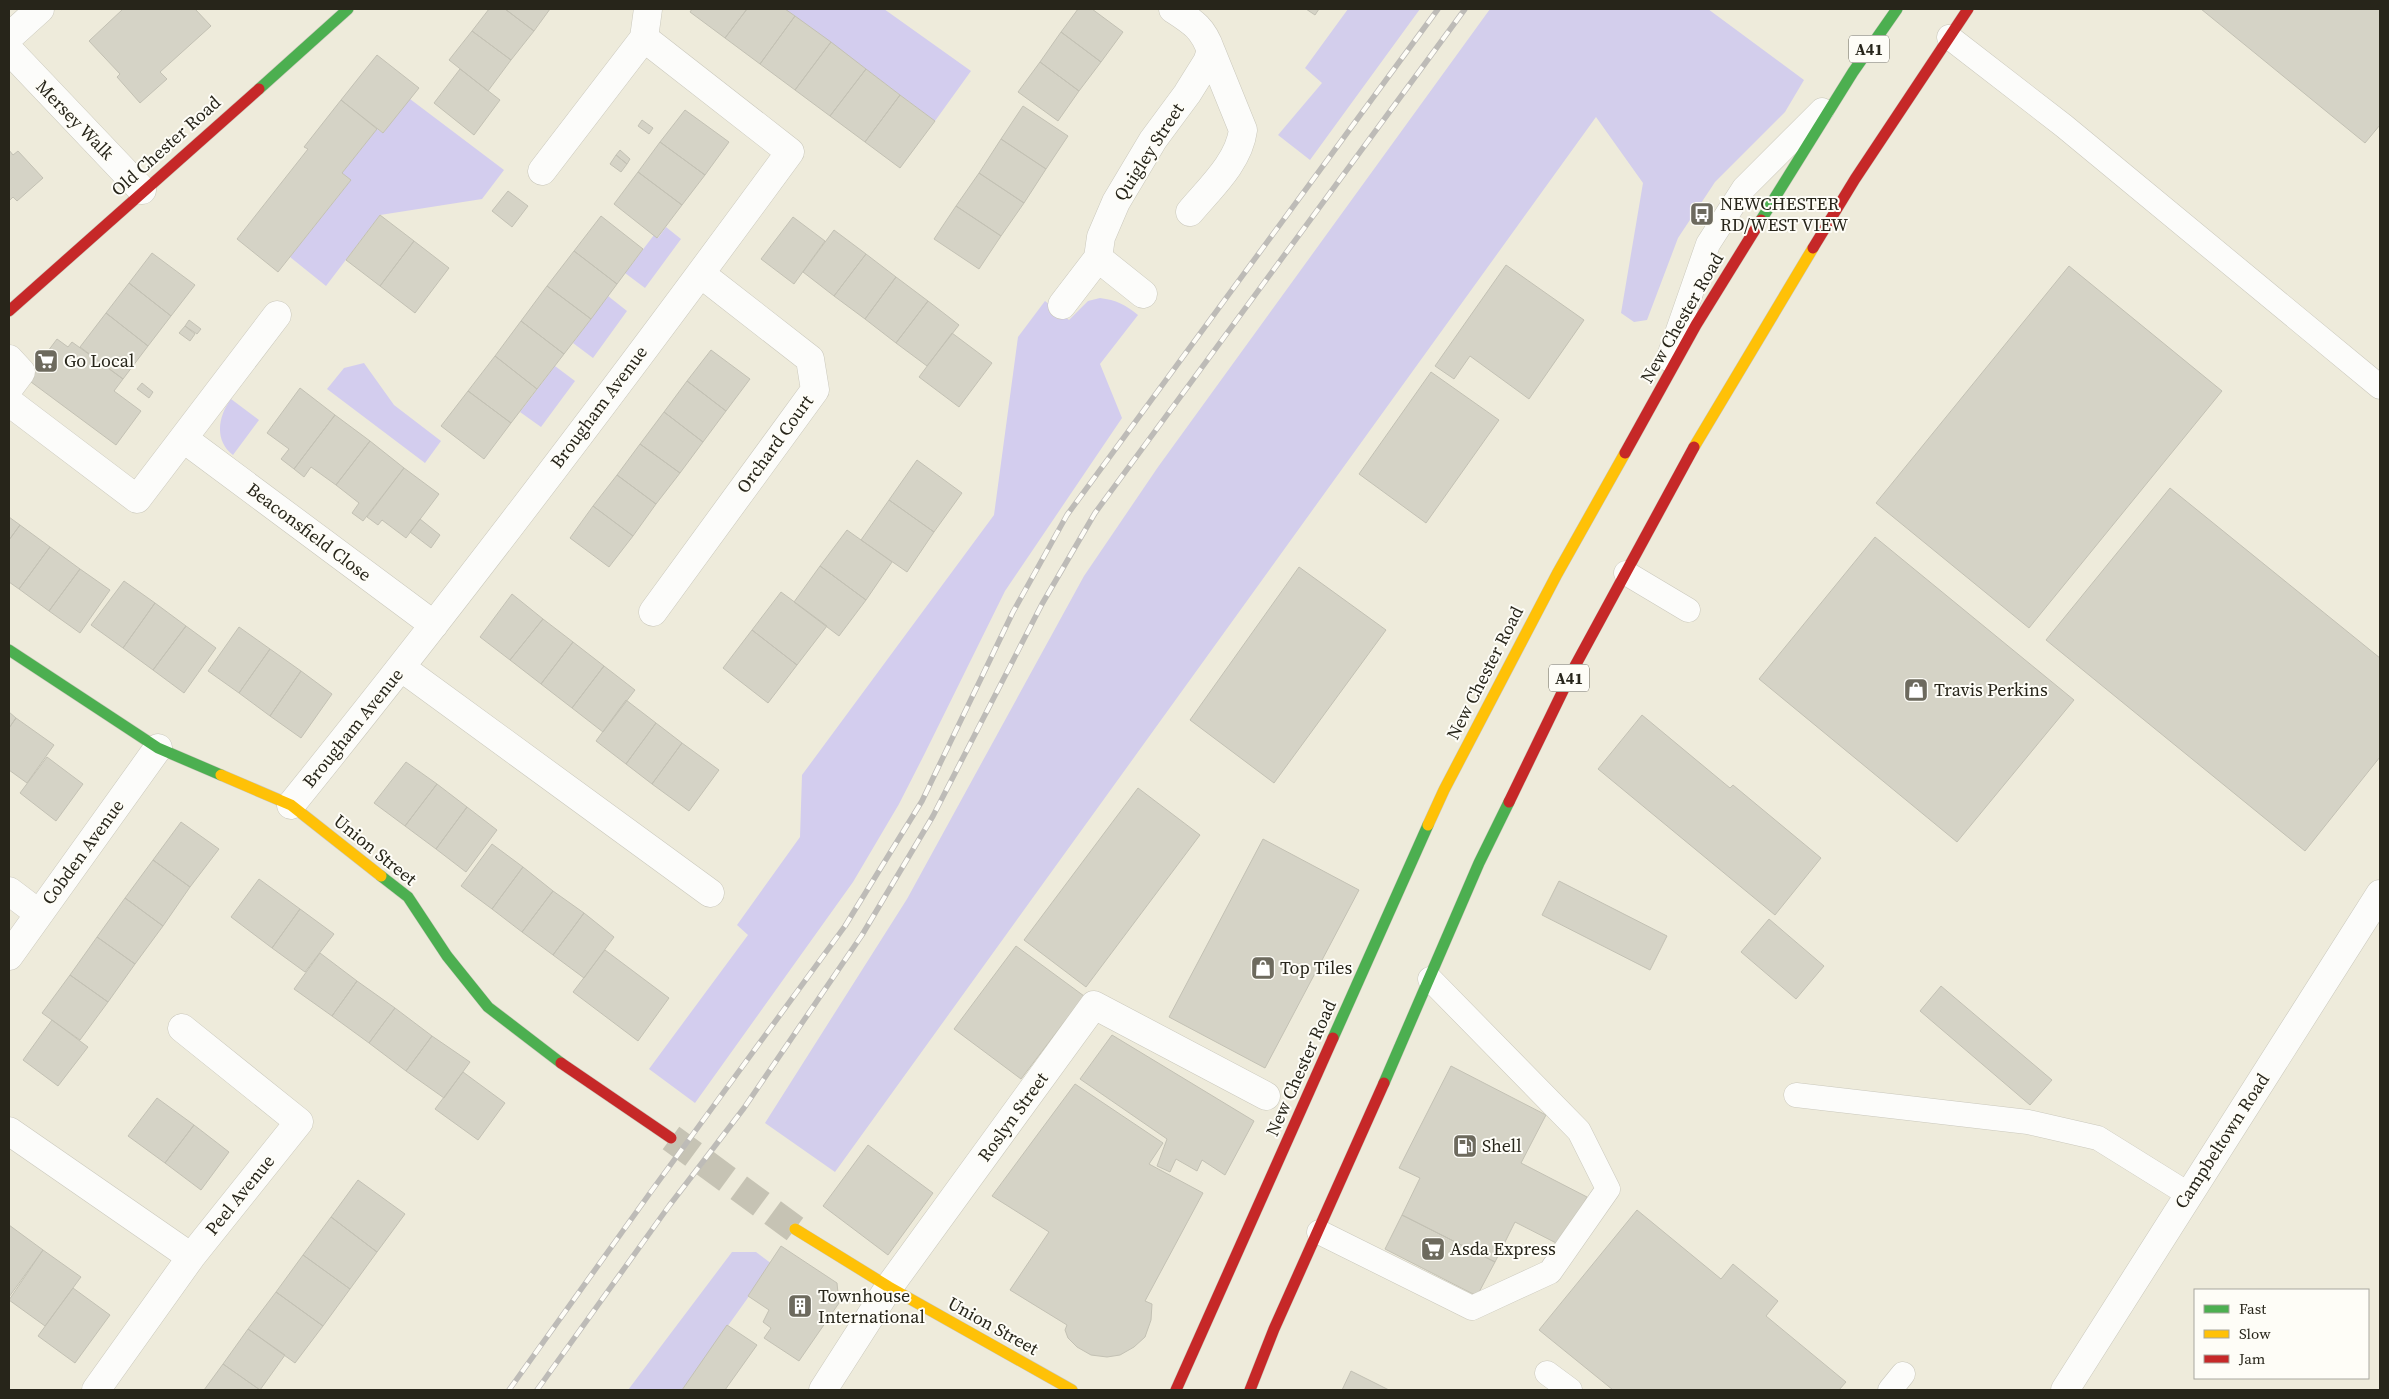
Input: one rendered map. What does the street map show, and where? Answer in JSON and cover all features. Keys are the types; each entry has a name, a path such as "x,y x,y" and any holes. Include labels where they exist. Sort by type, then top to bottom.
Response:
{"main road":[{"name":"Old Chester Road","path":"9,311 142,190 348,9"},
{"name":"New Chester Road","path":"1176,1390 1444,790 1557,574 1696,325 1841,91 1897,9"},
{"name":"A41","path":"1250,1390 1274,1329 1319,1232 1479,863 1575,666 1718,405 1855,179 1968,9"},
{"name":"Union Street","path":"9,650 158,748 291,805 408,897 447,956 488,1006 539,1048 671,1138"},
{"name":"Union Street","path":"795,1229 889,1287 1072,1390"}],"street":[{"path":"9,37 40,9"},
{"path":"542,171 644,38 648,9"},
{"path":"1173,9 1198,26 1206,38 1243,130 1241,144 1234,158 1190,212"},
{"name":"Brougham Avenue","path":"291,805 402,668 701,274 790,152 644,38"},
{"name":"Mersey Walk","path":"9,50 142,190"},
{"name":"Quigley Street","path":"1062,305 1098,258 1101,237 1116,202 1153,140 1187,94 1207,62 1211,51"},
{"path":"1098,258 1143,294"},
{"name":"Orchard Court","path":"653,612 815,390 810,359 701,274"},
{"path":"9,402 138,499 277,315"},
{"path":"9,359 21,372 9,388"},
{"name":"Beaconsfield Close","path":"184,439 434,625"},
{"path":"402,668 710,893"},
{"name":"Cobden Avenue","path":"9,956 158,748"},
{"path":"9,891 38,914"},
{"name":"Campbeltown Road","path":"2065,1390 2380,894"},
{"name":"Roslyn Street","path":"823,1390 889,1287 1094,1005 1266,1096"},
{"name":"Peel Avenue","path":"96,1390 191,1257 298,1122 182,1028"},
{"path":"9,1131 191,1257"}],"lane":[{"path":"1949,36 2064,126 2380,387"},
{"path":"1651,406 1708,244 1744,188 1841,91"},
{"path":"1626,573 1688,610"},
{"path":"1319,1232 1472,1308 1550,1272 1608,1189 1578,1131 1430,979"},
{"path":"1796,1095 2028,1122 2098,1138 2188,1194"},
{"path":"1547,1373 1570,1390"}],"shaded area":[{"path":"785,9 884,9 971,71 935,121"},
{"path":"1348,9 1420,9 1310,160 1278,135 1322,83 1305,68"},
{"path":"1490,9 1708,9 1804,80 1785,112 1715,182 1678,238 1647,320 1634,322 1621,313 1643,183 1596,117 835,1172 765,1123 907,899 1084,576 1158,467"},
{"path":"410,99 504,170 482,199 380,215 326,286 290,257 351,180 342,173 377,129 383,133"},
{"path":"666,227 681,239 645,288 625,273 654,235 658,238"},
{"path":"608,296 627,311 593,358 573,343"},
{"path":"1100,298 1111,300 1129,308 1138,315 1100,364 1122,418 1005,591 899,804 853,882 695,1103 649,1069 748,935 737,925 800,837 802,775 994,515 1018,337 1045,301 1069,320 1088,301"},
{"path":"364,363 394,405 441,441 425,463 327,389 344,368"},
{"path":"555,366 575,381 541,427 520,412"},
{"path":"231,399 259,420 233,455 223,443 220,428 223,413"},
{"path":"732,1252 756,1252 772,1264 682,1390 628,1390"}],"building":[{"path":"123,9 195,9 211,26 160,72 167,79 140,103 117,77 120,74 89,41"},
{"path":"489,9 505,9 534,31 511,60 472,31"},
{"path":"505,9 550,9 534,31"},
{"path":"692,9 747,9 725,38 690,12"},
{"path":"747,9 785,9 795,16 760,64 725,38"},
{"path":"1078,9 1092,9 1123,32 1101,62 1061,32"},
{"path":"1306,9 1319,9 1315,15"},
{"path":"2201,9 2380,9 2380,125 2365,143"},
{"path":"795,16 831,42 795,90 760,64"},
{"path":"472,31 511,60 488,91 449,60"},
{"path":"1061,32 1101,62 1079,91 1040,62"},
{"path":"831,42 866,69 830,116 795,90"},
{"path":"377,55 419,88 383,133 341,100"},
{"path":"1040,62 1079,91 1058,121 1018,92"},
{"path":"460,69 500,100 474,135 434,103"},
{"path":"866,69 900,95 865,142 830,116"},
{"path":"900,95 935,121 900,168 865,142"},
{"path":"341,100 377,129 342,173 351,180 278,272 237,239 308,149 304,147"},
{"path":"1023,106 1068,136 1046,169 1001,139"},
{"path":"685,110 729,142 705,175 660,142"},
{"path":"642,120 653,128 649,134 638,126"},
{"path":"1001,139 1046,169 1024,203 979,173"},
{"path":"660,142 705,175 682,205 638,172"},
{"path":"9,150 13,155 18,151 43,178 17,201 13,197 9,201"},
{"path":"620,150 630,159 627,164 616,155"},
{"path":"616,155 627,164 621,172 610,164"},
{"path":"638,172 682,205 657,238 614,204"},
{"path":"979,173 1024,203 1001,236 956,206"},
{"path":"508,191 528,206 512,227 492,211"},
{"path":"956,206 1001,236 979,269 934,239"},
{"path":"380,215 414,241 380,286 346,260"},
{"path":"601,216 643,249 617,284 574,251"},
{"path":"793,217 825,241 794,284 761,259"},
{"path":"834,230 866,254 834,296 803,272"},
{"path":"414,241 449,268 415,313 380,286"},
{"path":"574,251 617,284 591,319 547,286"},
{"path":"152,253 195,285 171,316 129,283"},
{"path":"866,254 896,277 865,319 834,296"},
{"path":"1506,265 1584,320 1529,399 1470,356 1454,379 1435,366"},
{"path":"2069,266 2222,391 2029,628 1876,503"},
{"path":"896,277 928,301 896,343 865,319"},
{"path":"129,283 171,316 148,346 106,313"},
{"path":"547,286 591,319 564,354 521,321"},
{"path":"928,301 959,325 927,366 896,343"},
{"path":"106,313 148,346 123,379 80,347"},
{"path":"189,320 201,329 197,334 185,326"},
{"path":"521,321 564,354 537,389 495,356"},
{"path":"185,326 195,334 190,341 179,333"},
{"path":"952,333 992,363 959,407 919,377"},
{"path":"57,339 68,347 72,342 123,379 114,391 141,411 116,445 27,379"},
{"path":"711,350 750,379 726,411 687,381"},
{"path":"495,356 537,389 511,423 468,391"},
{"path":"1431,372 1499,420 1426,523 1359,474"},
{"path":"687,381 726,411 703,442 664,412"},
{"path":"142,383 153,392 149,398 137,389"},
{"path":"300,388 335,415 294,469 281,459 289,449 267,433"},
{"path":"468,391 511,423 484,459 441,426"},
{"path":"664,412 703,442 680,473 640,444"},
{"path":"335,415 370,441 336,485 311,467 304,477 294,469"},
{"path":"370,441 404,468 363,521 352,513 359,503 336,485"},
{"path":"640,444 680,473 656,504 617,475"},
{"path":"917,460 962,493 934,532 889,500"},
{"path":"404,468 439,494 406,538 382,520 378,525 367,517"},
{"path":"617,475 656,504 633,536 593,506"},
{"path":"2170,488 2380,658 2380,757 2305,851 2046,640"},
{"path":"889,500 934,532 907,572 861,540"},
{"path":"593,506 633,536 609,567 570,538"},
{"path":"9,517 20,525 9,540"},
{"path":"420,519 440,535 431,548 410,532"},
{"path":"20,525 50,547 19,589 9,582 9,540"},
{"path":"847,530 892,562 866,600 820,566"},
{"name":"Travis Perkins","path":"1875,537 2074,700 1957,842 1759,679"},
{"path":"50,547 80,569 49,611 19,589"},
{"path":"820,566 866,600 839,636 794,602"},
{"path":"1299,567 1386,630 1274,783 1190,720"},
{"path":"80,569 110,590 80,633 49,611"},
{"path":"124,581 155,603 123,648 91,625"},
{"path":"781,592 827,626 797,665 752,630"},
{"path":"512,594 543,619 510,660 480,637"},
{"path":"155,603 186,626 153,670 123,648"},
{"path":"543,619 573,642 541,684 510,660"},
{"path":"186,626 216,648 184,693 153,670"},
{"path":"239,627 270,649 239,693 208,671"},
{"path":"752,630 797,665 768,703 723,668"},
{"path":"573,642 604,666 572,708 541,684"},
{"path":"270,649 301,671 270,716 239,693"},
{"path":"604,666 635,690 603,732 572,708"},
{"path":"301,671 332,694 301,738 270,716"},
{"path":"626,700 656,723 626,764 596,741"},
{"path":"9,712 16,718 9,728"},
{"path":"1642,715 1730,788 1733,785 1821,858 1775,915 1598,769"},
{"path":"16,718 54,745 27,783 9,770 9,728"},
{"path":"656,723 682,743 652,784 626,764"},
{"path":"682,743 719,770 689,811 652,784"},
{"path":"47,757 83,784 56,821 20,793"},
{"path":"406,762 437,784 405,826 374,803"},
{"path":"437,784 467,807 436,849 405,826"},
{"path":"1138,788 1200,835 1086,987 1024,940"},
{"path":"467,807 497,830 466,872 436,849"},
{"path":"181,822 219,849 190,887 153,860"},
{"path":"1263,839 1359,890 1265,1068 1169,1017"},
{"path":"492,844 523,867 492,909 461,886"},
{"path":"153,860 190,887 163,926 125,898"},
{"path":"523,867 553,891 522,932 492,909"},
{"path":"259,879 300,909 272,948 231,917"},
{"path":"1559,881 1667,936 1650,970 1542,915"},
{"path":"553,891 584,913 553,955 522,932"},
{"path":"125,898 163,926 135,964 97,937"},
{"path":"300,909 334,934 305,972 272,948"},
{"path":"584,913 614,937 584,978 553,955"},
{"path":"1769,919 1824,966 1796,999 1741,952"},
{"path":"97,937 135,964 108,1002 70,975"},
{"path":"1016,946 1084,996 1021,1079 954,1029"},
{"path":"605,950 669,998 638,1041 573,992"},
{"path":"320,953 357,981 332,1016 294,989"},
{"path":"70,975 108,1002 80,1040 42,1013"},
{"path":"357,981 395,1008 369,1043 332,1016"},
{"path":"1941,986 2052,1080 2030,1105 1920,1011"},
{"path":"395,1008 432,1036 406,1071 369,1043"},
{"path":"52,1020 88,1047 58,1086 23,1060"},
{"path":"1112,1035 1254,1121 1225,1175 1202,1160 1197,1171 1176,1159 1170,1172 1157,1166 1167,1139 1080,1079"},
{"path":"432,1036 470,1062 444,1098 406,1071"},
{"path":"1451,1066 1546,1115 1521,1163 1587,1197 1562,1246 1515,1222 1495,1262 1402,1215 1420,1178 1399,1168"},
{"path":"463,1072 505,1103 478,1140 435,1109"},
{"path":"1075,1084 1163,1143 1149,1164 1203,1193 1145,1301 1152,1304 1151,1320 1145,1337 1134,1347 1120,1355 1107,1357 1091,1355 1077,1347 1068,1338 1065,1330 1067,1325 1010,1290 1049,1232 992,1196"},
{"path":"157,1098 194,1125 165,1163 128,1136"},
{"path":"194,1125 229,1152 201,1190 165,1163"},
{"path":"868,1145 933,1193 888,1255 823,1206"},
{"path":"358,1180 405,1214 377,1252 331,1217"},
{"path":"1637,1210 1721,1279 1733,1264 1778,1301 1766,1316 1846,1382 1839,1390 1613,1390 1539,1330"},
{"path":"1402,1215 1495,1262 1477,1296 1385,1249"},
{"path":"331,1217 377,1252 350,1289 303,1255"},
{"path":"9,1225 43,1250 9,1297"},
{"name":"Townhouse International","path":"781,1246 837,1283 839,1303 799,1361 764,1338 771,1328 763,1322 769,1310 748,1296"},
{"path":"43,1250 81,1277 45,1326 9,1300"},
{"path":"303,1255 350,1289 323,1326 276,1292"},
{"path":"73,1288 110,1315 75,1363 38,1336"},
{"path":"276,1292 323,1326 295,1363 248,1329"},
{"path":"727,1325 757,1345 725,1390 682,1390"},
{"path":"248,1329 285,1355 260,1390 223,1364"},
{"path":"223,1364 260,1390 204,1390"},
{"path":"1351,1371 1389,1390 1342,1390"}],"tunnel":[{"path":"671,1138 795,1229"}],"railway":[{"path":"509,1390 845,926 922,801 1013,612 1067,515 1438,9"},
{"path":"537,1390 669,1206 744,1108 862,935 933,816 1042,604 1095,513 1465,9"}],"traffic: fast":[{"path":"259,89 348,9"},
{"path":"1761,220 1853,72 1897,9"},
{"path":"9,650 158,748 221,775"},
{"path":"1384,1083 1479,863 1509,802"},
{"path":"1333,1038 1428,825"},
{"path":"381,876 408,897 447,956 488,1007 561,1063"}],"traffic: slow":[{"path":"1694,447 1813,248"},
{"path":"1428,825 1444,790 1557,574 1625,453"},
{"path":"221,775 291,805 381,876"},
{"path":"795,1229 889,1287 1072,1390"}],"traffic: jam":[{"path":"1813,248 1855,179 1968,9"},
{"path":"9,311 259,89"},
{"path":"1625,453 1696,325 1761,220"},
{"path":"1509,802 1575,666 1694,447"},
{"path":"1176,1390 1333,1038"},
{"path":"561,1063 671,1138"},
{"path":"1250,1390 1274,1329 1384,1083"}],"place":[{"name":"NEWCHESTER RD/WEST VIEW","path":"1702,214"},
{"name":"Go Local","path":"46,361"},
{"name":"Travis Perkins","path":"1916,690"},
{"name":"Top Tiles","path":"1263,968"},
{"name":"Shell","path":"1465,1146"},
{"name":"Asda Express","path":"1433,1249"},
{"name":"Townhouse International","path":"800,1306"}]}
